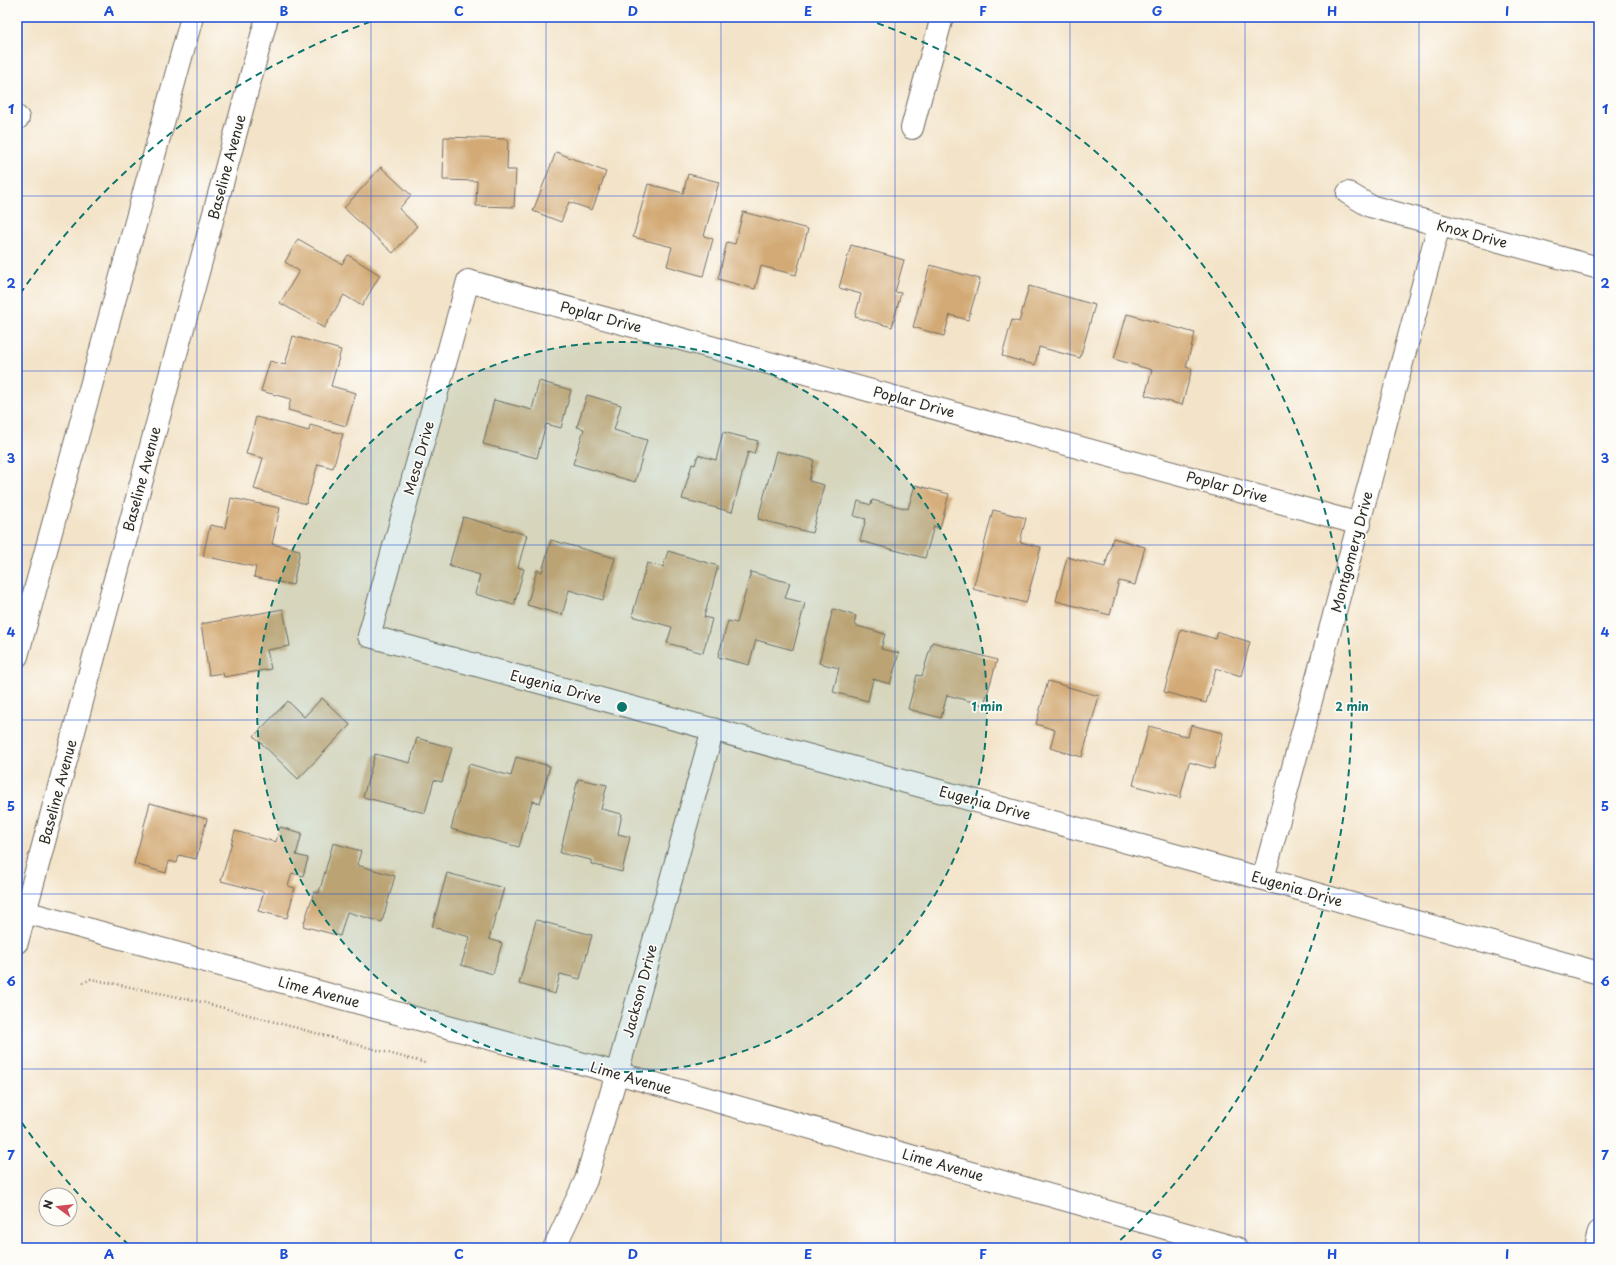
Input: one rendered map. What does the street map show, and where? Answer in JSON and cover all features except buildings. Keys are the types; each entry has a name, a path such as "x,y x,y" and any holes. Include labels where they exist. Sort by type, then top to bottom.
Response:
{"street":[{"path":"17,656 192,17"},
{"name":"Baseline Avenue","path":"17,942 267,17"},
{"path":"912,128 942,17"},
{"name":"Knox Drive","path":"1348,193 1370,206 1599,268"},
{"name":"Montgomery Drive","path":"1263,879 1360,524 1439,225"},
{"name":"Poplar Drive","path":"468,280 1360,524"},
{"name":"Mesa Drive","path":"369,636 468,280"},
{"name":"Eugenia Drive","path":"369,636 1263,879 1599,973"},
{"name":"Jackson Drive","path":"554,1248 586,1180 713,729"},
{"name":"Lime Avenue","path":"25,912 617,1074 1236,1248"},
{"path":"1595,1248 1599,1232"}],"path":[{"path":"83,982 91,980 198,1001 425,1063"}]}
